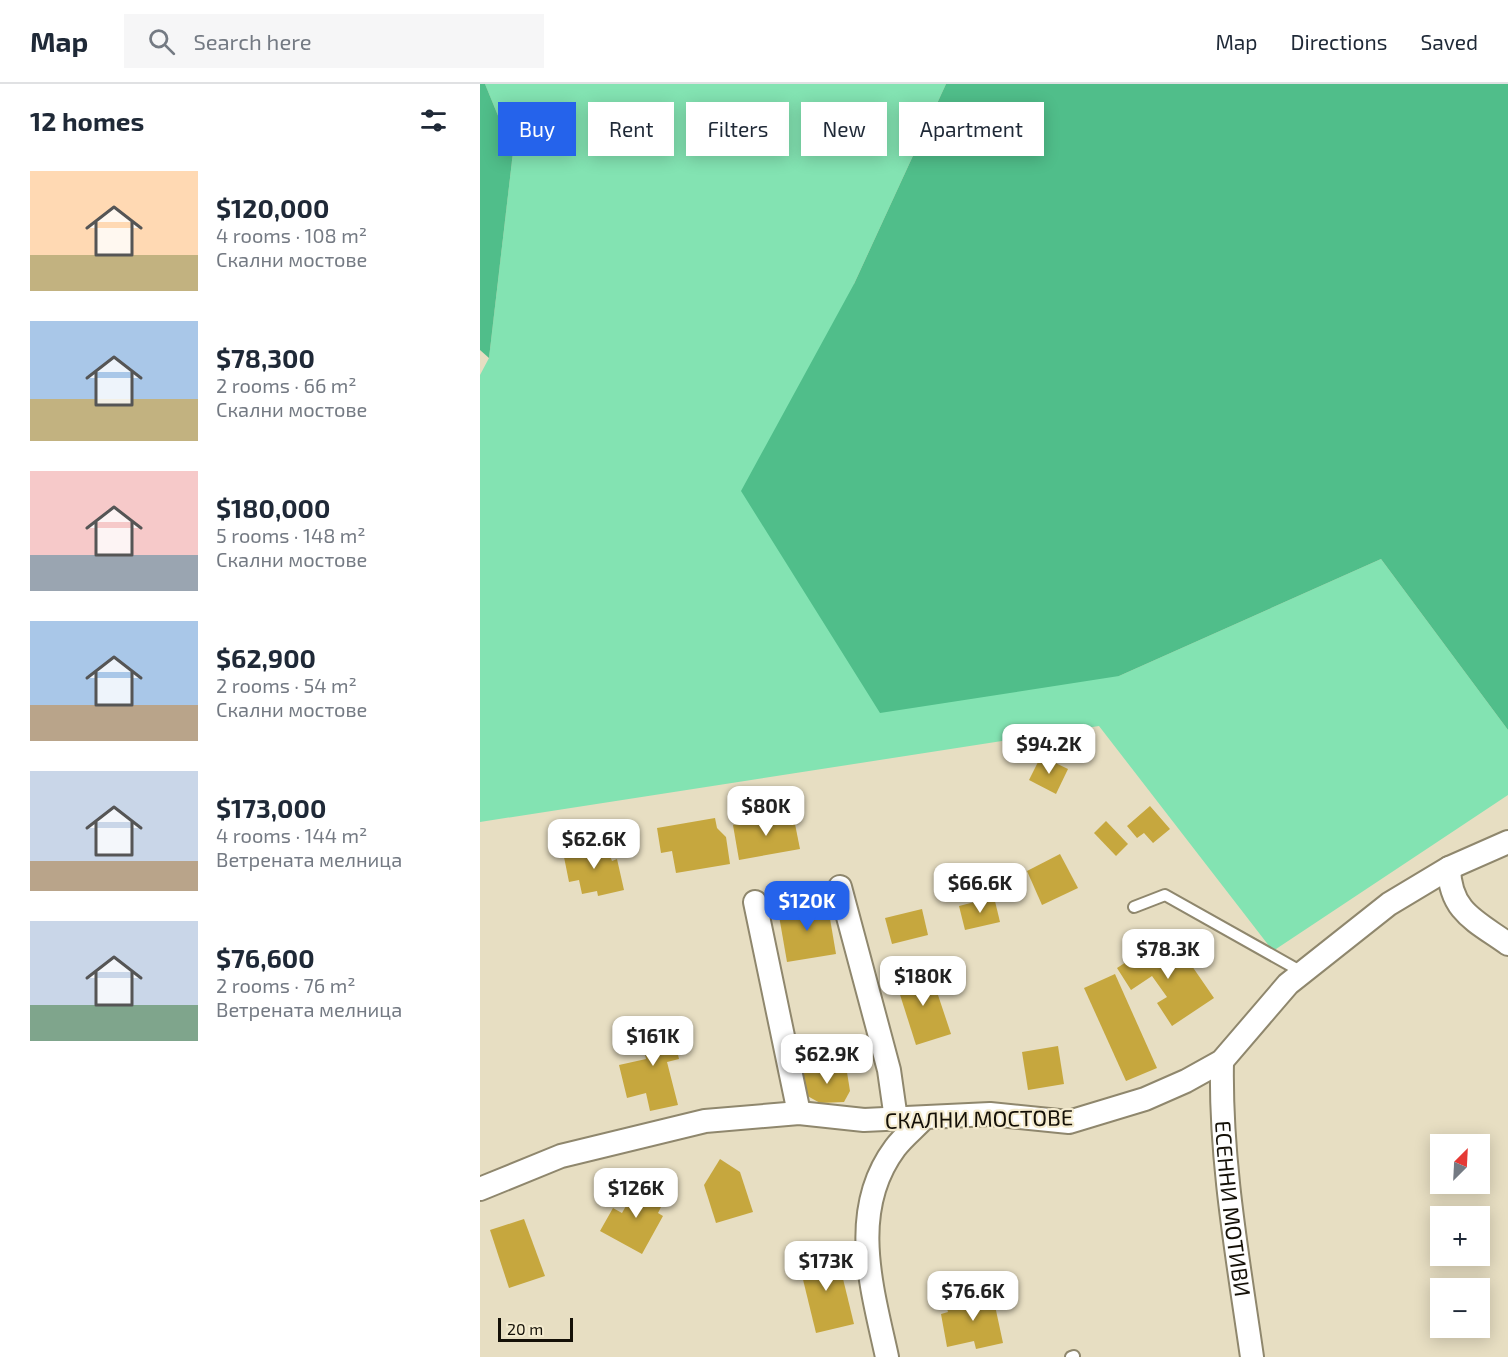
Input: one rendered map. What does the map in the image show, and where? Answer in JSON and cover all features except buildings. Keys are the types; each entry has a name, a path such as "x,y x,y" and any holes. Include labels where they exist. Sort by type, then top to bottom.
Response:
{"street":[{"name":"СКАЛНИ МОСТОВЕ","path":"480,1189 561,1156 705,1120 799,1113 864,1120 990,1114 1069,1122 1145,1099 1186,1082 1222,1061 1288,984 1389,904 1449,868 1508,842"},
{"path":"1449,868 1449,890 1465,913 1508,944"},
{"path":"840,887 889,1070 896,1119"},
{"path":"755,902 799,1113"},
{"name":"ЕСЕННИ МОТИВИ","path":"1222,1061 1221,1096 1230,1208 1252,1357"},
{"path":"887,1357 871,1285 865,1231 875,1187 895,1148 924,1118"}],"lane":[{"path":"1134,907 1166,895 1303,972"}],"green space":[{"path":"480,84 485,84 498,116 498,156 513,156 489,358 480,350"},
{"path":"485,84 946,84 938,102 899,102 899,156 913,156 854,284 1119,676 1381,559 1508,730 1508,795 1273,951 1099,726 480,822 480,375 489,358 513,156 576,156 576,102 498,102 498,116"},
{"path":"946,84 1508,84 1508,730 1381,559 1119,676 880,713 741,491 854,284 913,156 1044,156 1044,102 938,102"}]}
